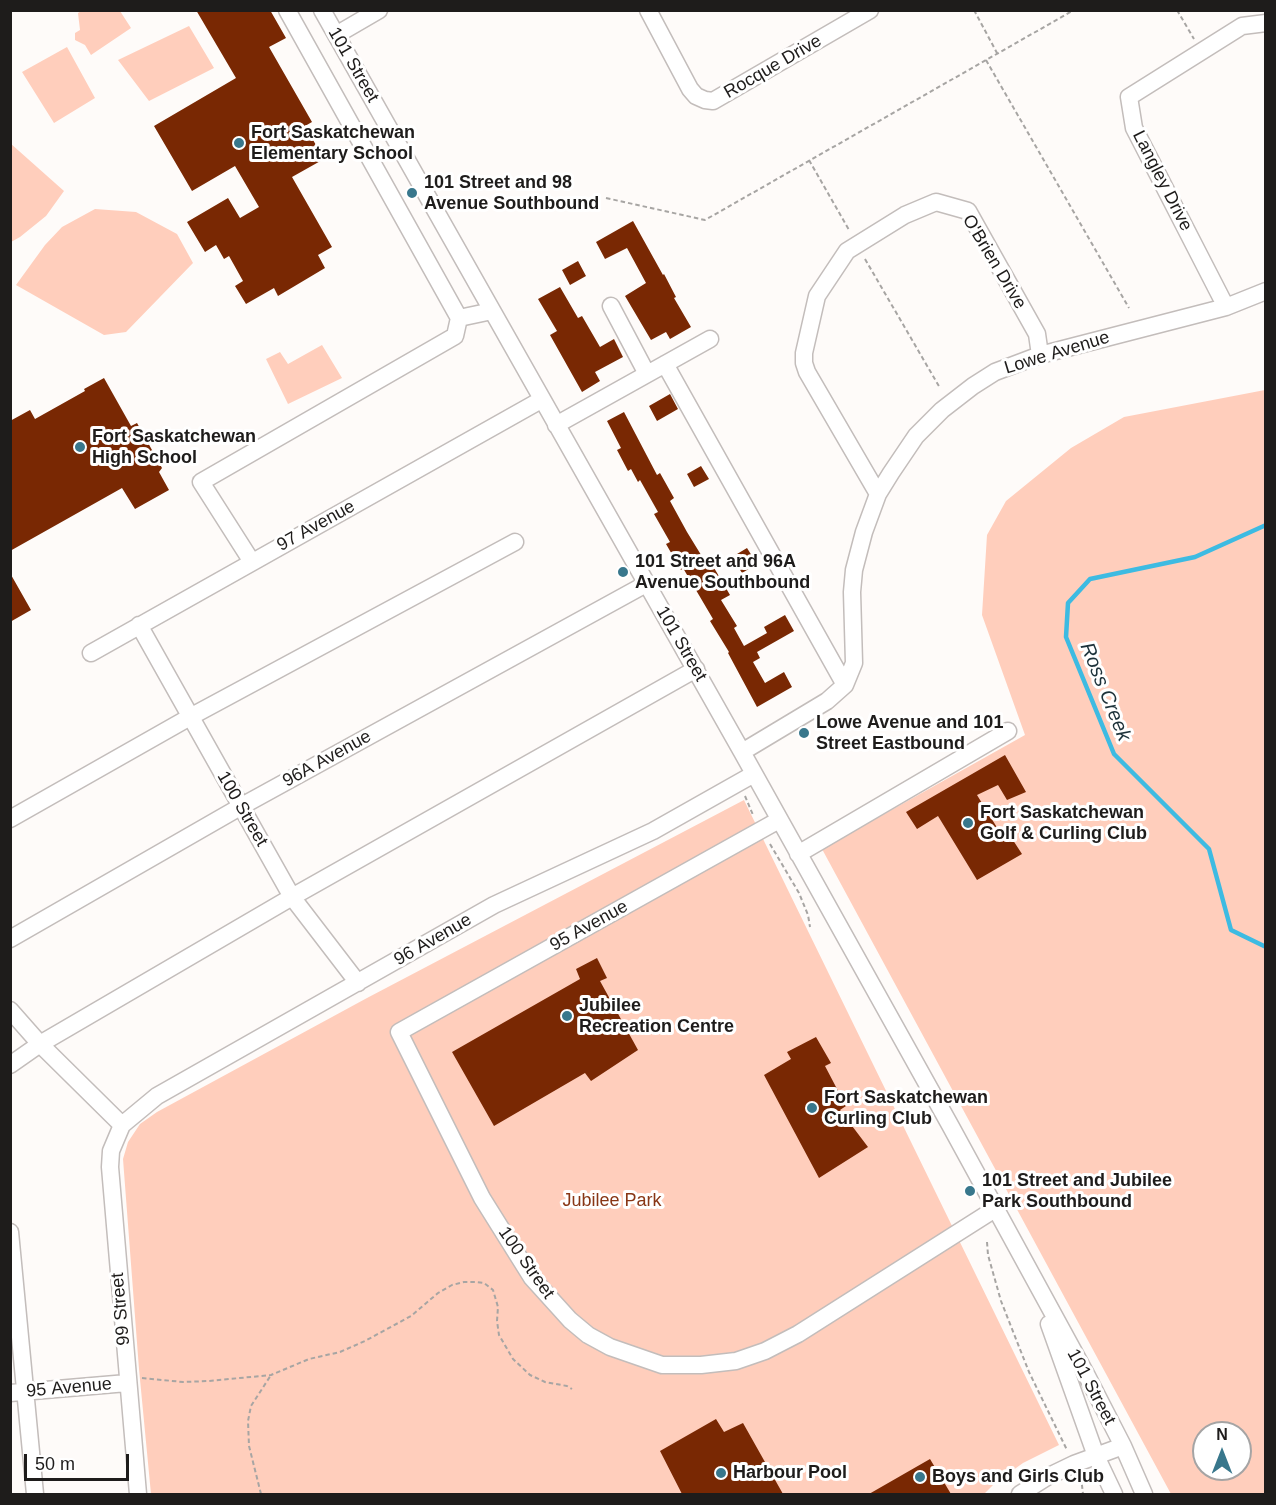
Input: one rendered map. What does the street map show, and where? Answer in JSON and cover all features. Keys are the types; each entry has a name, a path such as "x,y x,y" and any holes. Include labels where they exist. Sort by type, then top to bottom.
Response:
{"street":[{"path":"252,562 201,482 455,336 459,318 287,10"},
{"name":"101 Street","path":"322,10 555,425 696,669 996,1209 1086,1374 1123,1446 1144,1494"},
{"path":"336,35 379,10"},
{"name":"Rocque Drive","path":"648,10 690,88 696,96 713,101 870,10"},
{"name":"Langley Drive","path":"1226,307 1134,128 1129,97 1242,26 1266,23"},
{"name":"O'Brien Drive","path":"878,494 807,372 804,363 804,353 817,296 847,251 905,215 936,202 968,211 1037,334 1040,355"},
{"name":"Lowe Avenue","path":"846,685 854,663 852,592 854,570 864,532 878,494 916,436 942,410 996,372 1040,355 1226,307 1266,291"},
{"path":"611,306 647,374"},
{"path":"459,318 492,311"},
{"path":"555,425 710,339"},
{"path":"665,364 846,685 827,701 742,752"},
{"name":"97 Avenue","path":"91,653 542,400"},
{"path":"10,819 190,717 515,542"},
{"name":"96A Avenue","path":"10,939 240,807 646,584"},
{"name":"100 Street","path":"139,625 292,897 358,983"},
{"path":"10,1065 40,1044 292,897 696,669"},
{"path":"798,854 1008,731"},
{"name":"96 Avenue","path":"122,1125 157,1096 494,905 653,831 754,774"},
{"name":"95 Avenue","path":"399,1032 779,820"},
{"path":"10,1010 40,1044 122,1125"},
{"name":"100 Street","path":"399,1032 482,1198 532,1278 570,1320 588,1335 609,1347 662,1365 712,1364 736,1360 765,1351 798,1334 996,1209"},
{"name":"99 Street","path":"122,1125 111,1151 110,1167 138,1494"},
{"path":"10,1232 18,1393 35,1494"},
{"name":"101 Street","path":"1034,1281 1096,1456 1113,1494"},
{"name":"95 Avenue","path":"18,1393 127,1380"},
{"path":"1020,1494 1047,1477 1123,1446"}],"path":[{"path":"974,10 997,54"},
{"path":"606,198 705,220 1074,10"},
{"path":"1177,10 1201,52"},
{"path":"986,60 1129,308"},
{"path":"809,160 940,388"},
{"path":"739,782 761,830 799,893 810,927"},
{"path":"987,1242 988,1255 1005,1311 1029,1372 1069,1453"},
{"path":"127,1380 183,1382 271,1375 309,1359 340,1352 365,1341 411,1316 438,1293 452,1285 476,1282 484,1283 493,1290 498,1307 499,1335 513,1359 530,1375 545,1382 572,1389"},
{"path":"261,1494 249,1446 248,1421 251,1406 271,1375"},
{"path":"1082,1478 1083,1494"}],"green space":[{"path":"83,10 120,11 131,28 91,55 85,45 75,40 75,33 80,30 78,13"},
{"path":"189,26 214,68 149,101 118,60"},
{"path":"67,47 95,98 54,123 22,72"},
{"path":"10,143 64,191 46,216 11,242"},
{"path":"95,209 136,212 177,234 193,263 126,332 104,335 16,285 45,245 62,227"},
{"path":"322,345 342,378 288,404 266,359 280,352 288,364"},
{"path":"1265,390 1265,1494 1171,1494 822,849 1025,735 982,615 987,535 1006,501 1071,448 1124,417"},
{"name":"Jubilee Park","path":"744,800 1059,1445 1023,1463 984,1494 151,1494 123,1159 128,1142 140,1124 157,1112 367,998"}],"building":[{"name":"Fort Saskatchewan Elementary School","path":"196,10 270,10 286,38 269,47 312,122 305,126 324,159 292,177 332,247 318,255 325,268 278,296 274,288 246,304 235,286 243,281 229,256 224,259 216,245 205,252 187,222 228,198 240,218 259,207 235,166 192,191 154,126 236,78"},
{"path":"633,221 691,327 670,339 666,332 651,340 625,296 646,283 627,248 605,259 596,242"},
{"path":"578,261 586,276 570,285 562,270"},
{"path":"560,287 578,318 582,316 600,347 614,339 623,357 595,372 600,381 582,392 550,335 557,331 538,299"},
{"name":"Fort Saskatchewan High School","path":"104,378 131,426 137,423 162,468 159,472 169,490 135,509 122,488 10,551 10,421 30,410 35,419"},
{"path":"670,394 678,409 657,421 649,406"},
{"path":"624,412 657,475 660,473 674,498 670,501 687,532 706,563 710,561 730,595 721,600 737,626 734,628 744,646 767,633 764,627 785,615 794,631 757,652 760,658 753,662 765,683 784,672 792,687 757,707 729,652 710,621 713,619 666,544 670,542 654,514 658,512 640,480 638,482 631,469 628,471 617,450 621,448 607,421"},
{"path":"701,466 709,479 694,487 687,474"},
{"path":"747,548 757,564 742,573 732,557"},
{"path":"10,573 31,610 10,622"},
{"name":"Fort Saskatchewan Golf & Curling Club","path":"1005,755 1026,792 1007,800 998,785 977,795 1001,834 1007,831 1022,854 977,880 938,816 917,829 906,812"},
{"name":"Jubilee Recreation Centre","path":"597,958 607,978 600,981 638,1050 591,1081 585,1073 494,1126 452,1052 580,979 576,969"},
{"name":"Fort Saskatchewan Curling Club","path":"816,1037 831,1063 825,1066 846,1106 840,1110 868,1147 819,1178 764,1075 791,1059 787,1052"},
{"name":"Harbour Pool","path":"716,1419 724,1432 743,1423 783,1494 682,1494 660,1451"},
{"name":"Boys and Girls Club","path":"930,1459 951,1494 869,1494"}],"waterway":[{"name":"Ross Creek","path":"1266,525 1195,557 1090,579 1068,603 1066,637 1114,754 1209,849 1231,930 1266,947"}],"place":[{"name":"Fort Saskatchewan Elementary School","path":"239,143"},
{"name":"101 Street and 98 Avenue Southbound","path":"412,193"},
{"name":"Fort Saskatchewan High School","path":"80,447"},
{"name":"101 Street and 96A Avenue Southbound","path":"623,572"},
{"name":"Lowe Avenue and 101 Street Eastbound","path":"804,733"},
{"name":"Fort Saskatchewan Golf & Curling Club","path":"968,823"},
{"name":"Jubilee Recreation Centre","path":"567,1016"},
{"name":"Fort Saskatchewan Curling Club","path":"812,1108"},
{"name":"101 Street and Jubilee Park Southbound","path":"970,1191"},
{"name":"Harbour Pool","path":"721,1473"},
{"name":"Boys and Girls Club","path":"920,1477"}]}
